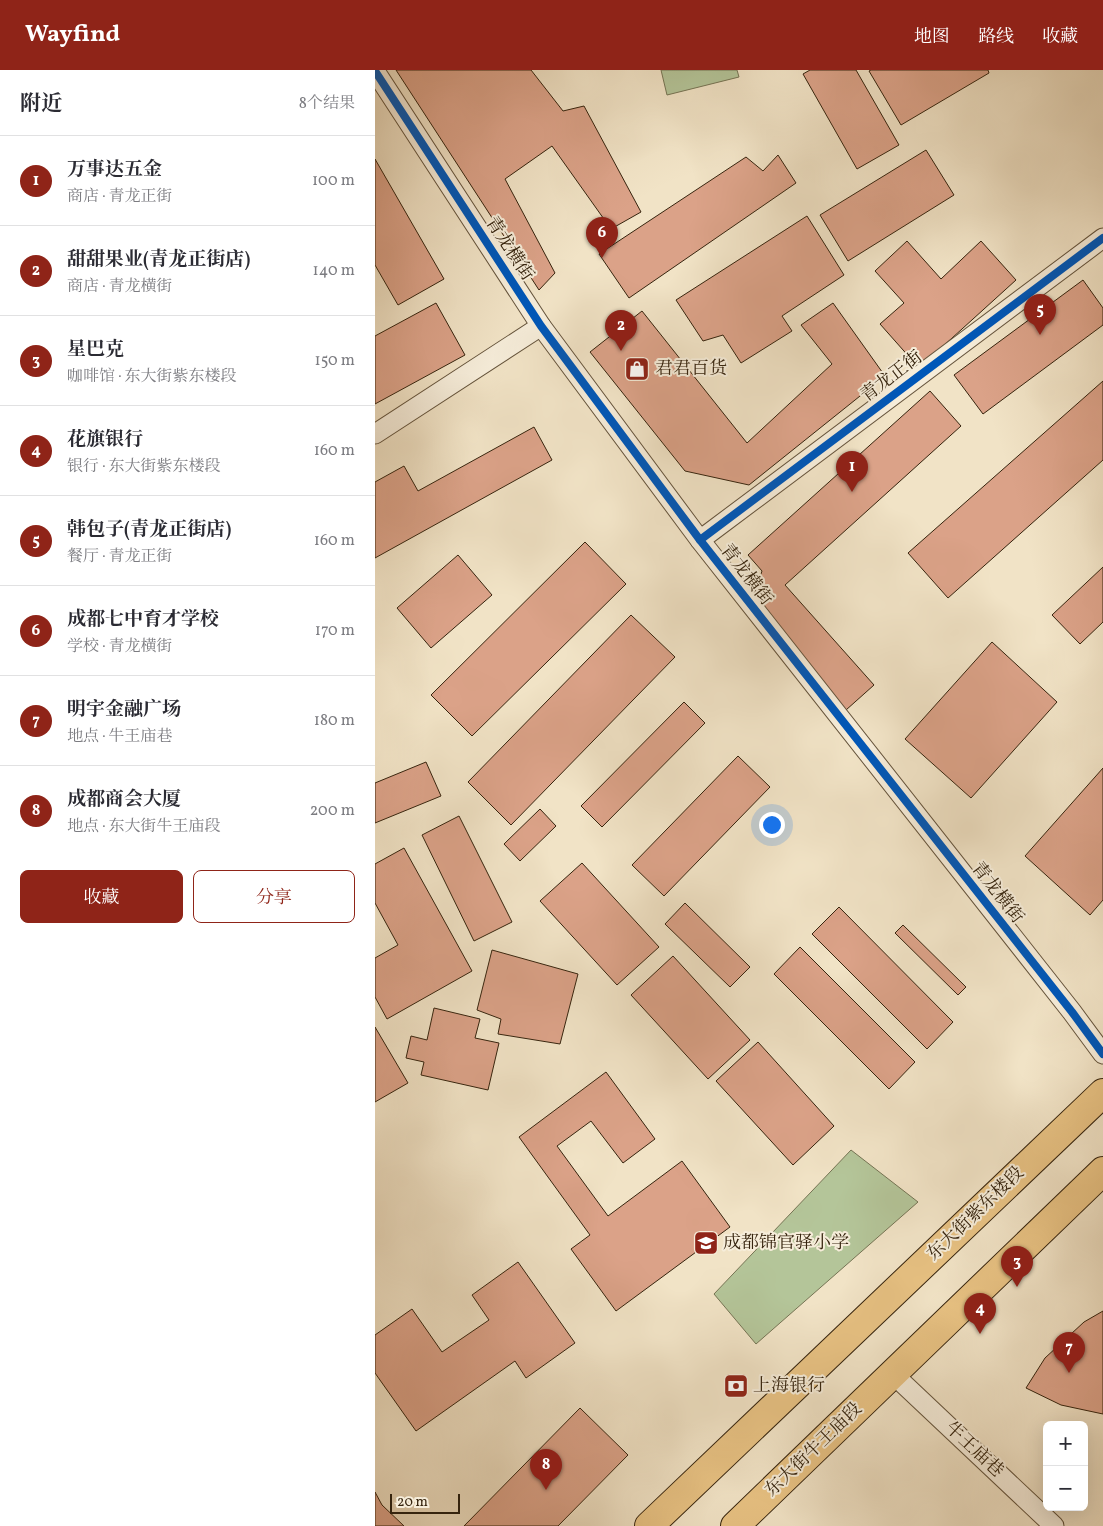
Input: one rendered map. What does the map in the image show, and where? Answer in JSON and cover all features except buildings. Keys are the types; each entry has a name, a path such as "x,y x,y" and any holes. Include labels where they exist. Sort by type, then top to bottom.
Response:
{"main road":[{"name":"东大街紫东楼段","path":"649,1526 1103,1093"},
{"path":"893,1374 1103,1171"},
{"name":"东大街牛王庙段","path":"735,1526 893,1374"}],"street":[{"name":"青龙横街","path":"375,70 541,326 700,540 1103,1054"},
{"name":"青龙正街","path":"700,540 1103,238"},
{"path":"375,434 541,326"},
{"name":"牛王庙巷","path":"893,1374 1055,1526"}],"green space":[{"path":"661,70 737,70 739,77 667,95"},
{"path":"851,1150 918,1202 756,1344 714,1294"}],"cycle path":[{"path":"375,71 541,326 700,540 1072,1012 1103,1054"},
{"path":"700,540 1103,238"}],"place":[{"name":"成都七中育才学校","path":"602,258"},
{"name":"韩包子(青龙正街店)","path":"1040,335"},
{"name":"甜甜果业(青龙正街店)","path":"621,351"},
{"name":"君君百货","path":"637,369"},
{"name":"万事达五金","path":"852,492"},
{"name":"成都锦官驿小学","path":"706,1243"},
{"name":"星巴克","path":"1017,1287"},
{"name":"花旗银行","path":"980,1334"},
{"name":"明宇金融广场","path":"1069,1373"},
{"name":"上海银行","path":"736,1386"},
{"name":"成都商会大厦","path":"546,1490"}]}
